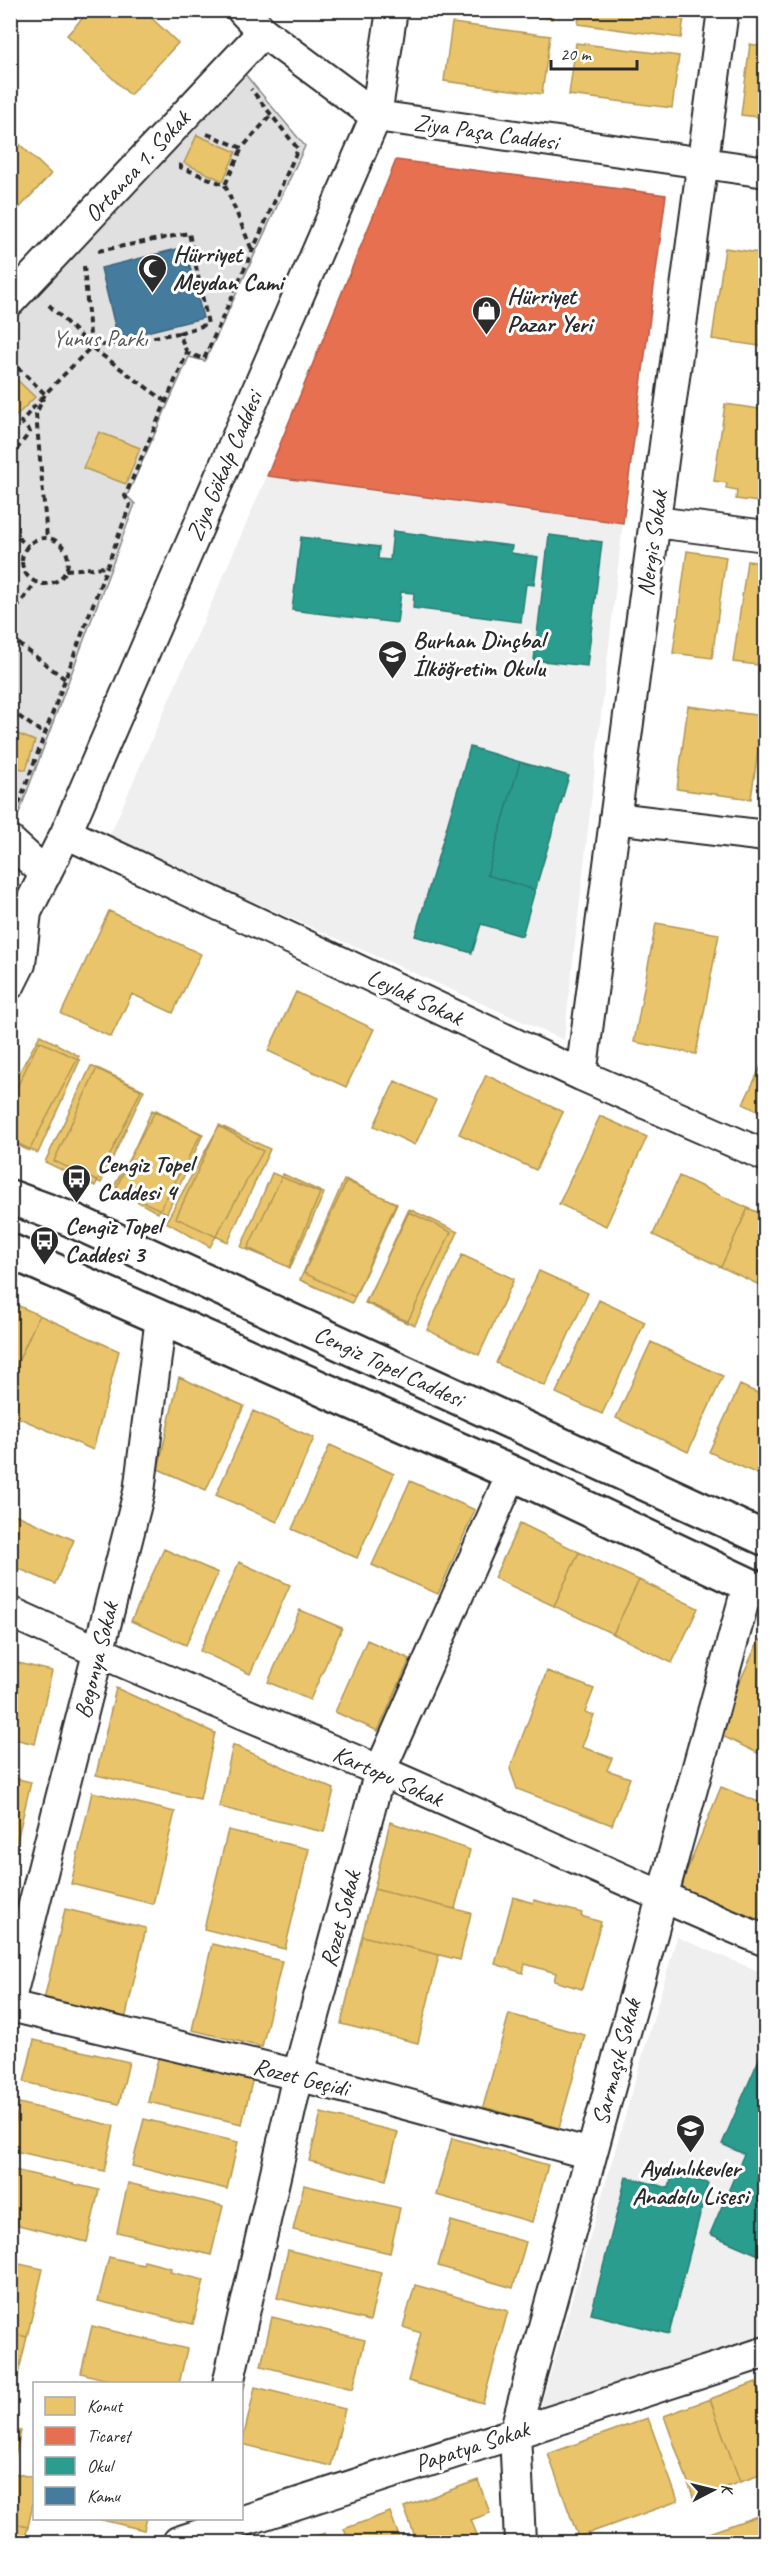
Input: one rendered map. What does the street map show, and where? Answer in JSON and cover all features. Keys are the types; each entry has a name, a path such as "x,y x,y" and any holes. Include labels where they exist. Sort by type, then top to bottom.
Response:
{"main road":[{"name":"Cengiz Topel Caddesi","path":"10,1197 81,1224 765,1539"},
{"name":"Cengiz Topel Caddesi","path":"10,1251 512,1473 757,1589"}],"street":[{"name":"Ziya Paşa Caddesi","path":"242,10 263,32 376,116 765,172"},
{"name":"Ziya Gökalp Caddesi","path":"10,984 21,964 18,914 46,874 66,833 376,116 392,10"},
{"name":"Nergis Sokak","path":"581,1075 723,10"},
{"name":"Ortanca 1. Sokak","path":"10,301 263,32"},
{"path":"655,522 765,536"},
{"path":"615,818 765,836"},
{"path":"12,831 46,874"},
{"name":"Leylak Sokak","path":"66,833 581,1075 765,1156"},
{"name":"Begonya Sokak","path":"10,1999 139,1492 161,1317"},
{"name":"Rozet Sokak","path":"228,2382 298,2075 380,1771 512,1473"},
{"name":"Sarmaşık Sokak","path":"520,2542 515,2432 661,1898 757,1589"},
{"name":"Kartopu Sokak","path":"10,1612 98,1653 380,1771 661,1898 765,1941"},
{"name":"Rozet Geçidi","path":"10,2006 298,2075 591,2154"},
{"name":"Papatya Sokak","path":"243,2516 765,2352"},
{"name":"Papatya Sokak","path":"189,2533 231,2520"}],"path":[{"path":"187,353 204,359 298,149 246,82"},
{"path":"225,185 242,148 271,115"},
{"path":"205,134 242,148"},
{"path":"184,158 180,167 225,185 252,250"},
{"path":"10,458 30,432 21,422 91,347 179,333 208,324 189,233 93,252"},
{"path":"84,266 91,347"},
{"path":"43,298 91,347 165,401"},
{"path":"12,831 45,734 130,505 125,496 187,353 179,333"},
{"path":"10,360 45,394"},
{"path":"45,394 36,414 47,538"},
{"path":"10,531 28,546"},
{"path":"47,538 63,546 68,560 66,570 58,580 51,583 36,582 29,578 22,565 22,557 28,546 35,540 47,538"},
{"path":"10,566 22,565"},
{"path":"66,570 106,567"},
{"path":"10,617 36,582"},
{"path":"10,637 65,679"},
{"path":"10,710 45,734"}],"shaded area":[{"name":"Burhan Dinçbal İlköğretim Okulu","path":"267,476 623,523 564,1040 109,837"},
{"name":"Aydınlıkevler Anadolu Lisesi","path":"677,1937 765,1974 765,2334 563,2411 542,2410 542,2402"}],"green space":[{"name":"Yunus Parkı","path":"239,67 305,146 205,361 189,357 127,496 135,504 13,829 11,827 11,305"}],"building: Konut":[{"path":"90,10 143,10 178,43 130,95 67,35"},
{"path":"491,10 553,10 552,19"},
{"path":"580,10 685,10 681,38 578,24"},
{"path":"452,23 550,36 542,94 444,81"},
{"path":"576,43 679,56 672,108 569,95"},
{"path":"750,44 766,47 766,118 741,115"},
{"path":"10,135 51,174 10,218"},
{"path":"197,135 236,152 223,181 184,163"},
{"path":"725,248 766,254 766,347 712,339"},
{"path":"10,373 35,397 10,422"},
{"path":"725,404 766,410 766,503 736,499 737,490 726,488 727,483 714,481"},
{"path":"99,432 140,448 126,484 83,468"},
{"path":"687,551 726,557 712,658 673,653"},
{"path":"747,561 766,563 766,666 733,662"},
{"path":"688,706 763,716 751,799 677,789"},
{"path":"10,731 35,741 26,770 16,767 10,783"},
{"path":"109,911 201,954 173,1013 132,994 111,1037 61,1014"},
{"path":"656,923 719,934 696,1054 634,1042"},
{"path":"296,992 374,1029 346,1087 268,1051"},
{"path":"40,1035 79,1056 29,1151 10,1141 10,1089"},
{"path":"39,1041 80,1060 38,1153 10,1140 10,1102"},
{"path":"766,1056 766,1115 743,1104"},
{"path":"91,1066 141,1090 95,1186 45,1162"},
{"path":"97,1068 144,1090 101,1183 54,1161"},
{"path":"486,1075 563,1112 536,1170 459,1134"},
{"path":"395,1081 436,1100 415,1145 374,1126"},
{"path":"152,1110 203,1134 167,1213 116,1189"},
{"path":"156,1110 201,1134 158,1213 113,1188"},
{"path":"600,1116 647,1137 606,1226 559,1204"},
{"path":"219,1125 270,1149 228,1242 176,1218"},
{"path":"219,1126 263,1151 210,1247 166,1222"},
{"path":"272,1173 320,1193 289,1267 241,1247"},
{"path":"283,1174 324,1193 290,1268 248,1248"},
{"path":"679,1176 748,1208 721,1267 653,1235"},
{"path":"344,1180 396,1203 352,1303 300,1280"},
{"path":"347,1180 397,1204 355,1297 304,1273"},
{"path":"748,1208 766,1216 766,1288 721,1267"},
{"path":"409,1209 458,1232 415,1325 366,1302"},
{"path":"409,1212 451,1232 407,1323 365,1303"},
{"path":"462,1255 514,1279 479,1355 427,1330"},
{"path":"539,1271 588,1293 545,1386 496,1363"},
{"path":"599,1300 645,1322 602,1414 556,1393"},
{"path":"10,1302 39,1315 10,1380"},
{"path":"39,1315 119,1351 93,1450 10,1414 10,1380"},
{"path":"651,1342 723,1376 688,1452 616,1418"},
{"path":"179,1377 244,1406 206,1490 158,1469"},
{"path":"740,1385 766,1397 766,1478 709,1452"},
{"path":"253,1411 314,1438 277,1522 216,1495"},
{"path":"330,1445 394,1474 357,1558 292,1529"},
{"path":"410,1481 475,1510 438,1594 372,1565"},
{"path":"10,1512 74,1540 55,1584 10,1565"},
{"path":"520,1523 579,1552 554,1606 494,1578"},
{"path":"164,1549 218,1573 186,1645 131,1621"},
{"path":"579,1552 639,1580 613,1634 554,1606"},
{"path":"239,1562 290,1585 250,1674 200,1651"},
{"path":"639,1580 698,1608 672,1663 613,1634"},
{"path":"300,1610 342,1628 310,1700 268,1682"},
{"path":"367,1640 410,1659 378,1731 335,1712"},
{"path":"759,1640 766,1642 766,1757 716,1733"},
{"path":"10,1661 52,1671 35,1744 10,1738"},
{"path":"547,1671 594,1689 585,1712 594,1715 582,1747 612,1758 607,1770 630,1778 612,1825 517,1789 510,1769"},
{"path":"116,1688 215,1733 200,1799 96,1775"},
{"path":"233,1745 334,1789 324,1832 219,1807"},
{"path":"10,1777 31,1782 12,1862 10,1861"},
{"path":"721,1787 766,1805 766,1923 680,1887"},
{"path":"92,1792 175,1812 153,1904 71,1884"},
{"path":"390,1822 470,1850 455,1909 374,1889"},
{"path":"228,1830 309,1849 285,1949 204,1929"},
{"path":"374,1889 471,1913 460,1960 362,1936"},
{"path":"513,1897 533,1903 534,1900 582,1913 581,1916 601,1922 582,1989 554,1981 556,1973 525,1964 523,1973 495,1964"},
{"path":"65,1909 146,1928 125,2020 44,2000"},
{"path":"362,1936 439,1955 418,2043 341,2024"},
{"path":"212,1944 282,1961 262,2047 192,2030"},
{"path":"509,2014 585,2035 559,2128 483,2107"},
{"path":"34,2040 129,2062 119,2104 24,2082"},
{"path":"159,2054 253,2077 242,2124 148,2102"},
{"path":"19,2103 114,2126 104,2171 10,2150"},
{"path":"321,2113 398,2132 386,2180 309,2161"},
{"path":"144,2119 238,2142 227,2189 132,2166"},
{"path":"452,2138 548,2165 532,2222 436,2195"},
{"path":"10,2169 99,2190 87,2242 10,2223"},
{"path":"128,2183 223,2206 211,2255 117,2232"},
{"path":"304,2185 400,2208 390,2253 293,2230"},
{"path":"451,2221 526,2242 513,2288 438,2266"},
{"path":"288,2250 381,2273 370,2321 277,2298"},
{"path":"109,2257 143,2265 144,2261 171,2268 170,2272 204,2280 193,2324 98,2301"},
{"path":"10,2262 43,2269 27,2337 10,2333"},
{"path":"415,2285 508,2311 483,2403 408,2381 421,2333 403,2327"},
{"path":"272,2317 365,2340 353,2389 261,2366"},
{"path":"92,2326 187,2349 179,2382 115,2382 81,2373"},
{"path":"10,2333 27,2337 11,2404 10,2404"},
{"path":"756,2382 766,2408 766,2473 740,2482 710,2399"},
{"path":"255,2387 345,2409 331,2466 243,2444"},
{"path":"710,2399 740,2482 694,2499 664,2416"},
{"path":"648,2418 678,2501 578,2537 548,2454"},
{"path":"10,2429 21,2431 11,2472 33,2478 33,2503 28,2527 10,2523"},
{"path":"478,2480 490,2513 471,2520 480,2542 417,2542 404,2507"},
{"path":"390,2512 401,2542 349,2542 344,2529"},
{"path":"766,2513 766,2542 706,2542 703,2535"},
{"path":"102,2520 146,2520 144,2530"},
{"path":"10,2523 28,2527 24,2542 10,2542"},
{"path":"325,2533 328,2542 298,2542"}],"building: Ticaret":[{"name":"Hürriyet Pazar Yeri","path":"396,160 666,195 623,523 267,476"}],"building: Okul":[{"path":"393,531 512,546 511,553 538,557 534,585 526,584 521,622 413,608 414,593 401,592 397,623 292,610 301,537 379,547 378,559 390,560"},
{"path":"549,535 602,542 587,666 534,660"},
{"path":"470,747 520,762 487,875 535,890 522,936 481,924 472,953 415,936"},
{"path":"520,762 569,776 535,890 487,875"},
{"path":"766,2043 766,2258 710,2234 744,2154 722,2144"},
{"path":"672,2174 708,2183 669,2334 591,2314 626,2177 669,2188"}],"building: Kamu":[{"name":"Hürriyet Meydan Cami","path":"185,247 203,318 118,339 101,268"}],"place":[{"name":"Hürriyet Meydan Cami","path":"152,294"},
{"name":"Hürriyet Pazar Yeri","path":"486,336"},
{"name":"Burhan Dinçbal İlköğretim Okulu","path":"392,680"},
{"name":"Cengiz Topel Caddesi 4","path":"76,1204"},
{"name":"Cengiz Topel Caddesi 3","path":"44,1266"},
{"name":"Aydınlıkevler Anadolu Lisesi","path":"690,2154"}]}
